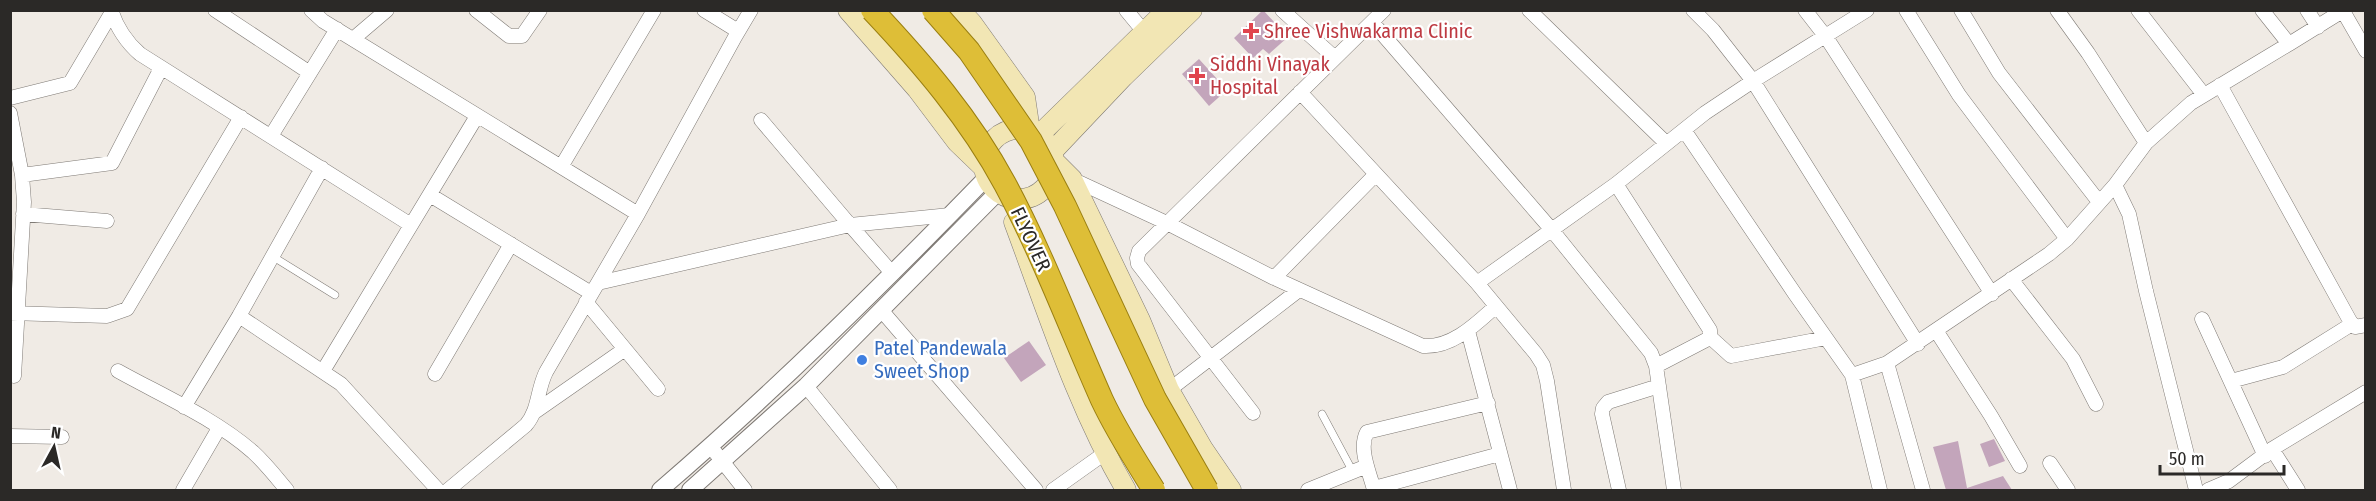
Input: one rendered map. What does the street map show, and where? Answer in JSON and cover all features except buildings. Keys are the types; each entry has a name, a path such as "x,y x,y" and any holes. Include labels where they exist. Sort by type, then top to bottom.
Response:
{"highway":[{"name":"FLYOVER","path":"872,10 929,72 1003,180 1025,224 1103,401 1123,440 1154,490"},
{"path":"933,10 969,51 1031,141 1080,236 1155,399 1207,490"}],"main road":[{"path":"848,10 917,89 957,142 993,183 1022,199 1042,191 1053,172 1053,157 1150,39 1167,10"},
{"path":"960,10 972,23 1025,97 1034,133 1072,179 1107,250 1169,390 1203,449 1231,490"},
{"path":"1034,133 1150,39 1192,10"},
{"path":"1034,133 1018,129 996,136 984,156 1083,406 1105,453 1126,490"}],"street":[{"path":"215,10 310,73"},
{"path":"311,10 353,39 638,214"},
{"path":"353,39 387,10"},
{"path":"476,10 509,36 516,37 522,36 540,10"},
{"path":"561,167 654,10"},
{"path":"704,10 738,31"},
{"path":"536,411 540,383 638,214 751,10"},
{"path":"1126,10 1150,39"},
{"path":"1282,10 1335,58"},
{"path":"1253,413 1138,264 1139,251 1384,10"},
{"path":"1529,10 1666,144"},
{"path":"1693,10 1713,30 1753,81 1918,344"},
{"path":"1805,10 1826,37 1992,294"},
{"path":"1477,283 1616,184 1705,113 1867,10"},
{"path":"1906,10 1959,95 2067,239"},
{"path":"1961,10 1998,73 2099,202"},
{"path":"2057,10 2088,53 2146,143"},
{"path":"2138,10 2204,95"},
{"path":"2262,10 2289,44"},
{"path":"2307,10 2318,27"},
{"path":"112,11 118,27 129,44 140,54 411,225"},
{"path":"10,98 70,83 112,11"},
{"path":"1852,375 1887,363 1918,344 2049,254 2067,239 2115,185 2146,143 2191,103 2343,11 2366,51"},
{"path":"1372,22 1551,229 1651,353 1656,366 1674,490"},
{"path":"271,136 337,29"},
{"path":"22,175 112,163 161,68"},
{"path":"2220,85 2359,325 2283,367 2231,381"},
{"path":"1300,92 1477,283 1536,354 1543,365 1547,381 1564,490"},
{"path":"10,113 22,175 23,214 14,313 14,376"},
{"path":"323,371 477,116"},
{"path":"14,313 107,316 127,309 241,117"},
{"path":"761,120 892,273"},
{"path":"1684,130 1852,375 1880,490"},
{"path":"184,407 239,316 322,168"},
{"path":"1274,278 1376,174"},
{"path":"1072,179 1169,224 1299,290 1423,346 1440,345 1468,331 1496,306"},
{"path":"660,490 711,447 950,215 993,183"},
{"path":"690,490 806,386 882,310 993,183"},
{"path":"1616,184 1707,324 1710,337 1731,356 1826,338"},
{"path":"2115,185 2129,214 2196,490"},
{"path":"430,195 592,292 625,349 658,389"},
{"path":"23,214 107,221"},
{"path":"592,292 850,225 950,215"},
{"path":"435,374 511,244"},
{"path":"2011,279 2073,359 2096,404"},
{"path":"1169,390 1299,290"},
{"path":"882,310 1036,490"},
{"path":"239,316 323,371 352,394 438,490"},
{"path":"2202,319 2268,453 2298,490"},
{"path":"1468,331 1510,490"},
{"path":"1936,332 1991,416 2020,466"},
{"path":"1656,366 1710,337"},
{"path":"447,490 526,425 536,411 625,349"},
{"path":"1887,363 1923,490"},
{"path":"118,371 219,428 251,451 266,465 286,490"},
{"path":"806,386 890,490"},
{"path":"1619,490 1602,414 1603,408 1608,402 1659,386"},
{"path":"2208,490 2229,481 2268,453 2366,392"},
{"path":"1488,403 1367,432 1364,438 1367,466 1374,489 1500,454"},
{"path":"183,490 219,428"},
{"path":"10,436 62,437"},
{"path":"711,447 745,490"},
{"path":"1053,490 1105,453"},
{"path":"2050,463 2068,490"},
{"path":"1308,490 1367,466"}],"lane":[{"path":"273,256 335,295"},
{"path":"1322,414 1353,472"}],"place":[{"name":"Shree Vishwakarma Clinic","path":"1251,31"},
{"name":"Siddhi Vinayak Hospital","path":"1197,76"},
{"name":"Patel Pandewala Sweet Shop","path":"862,360"}]}
